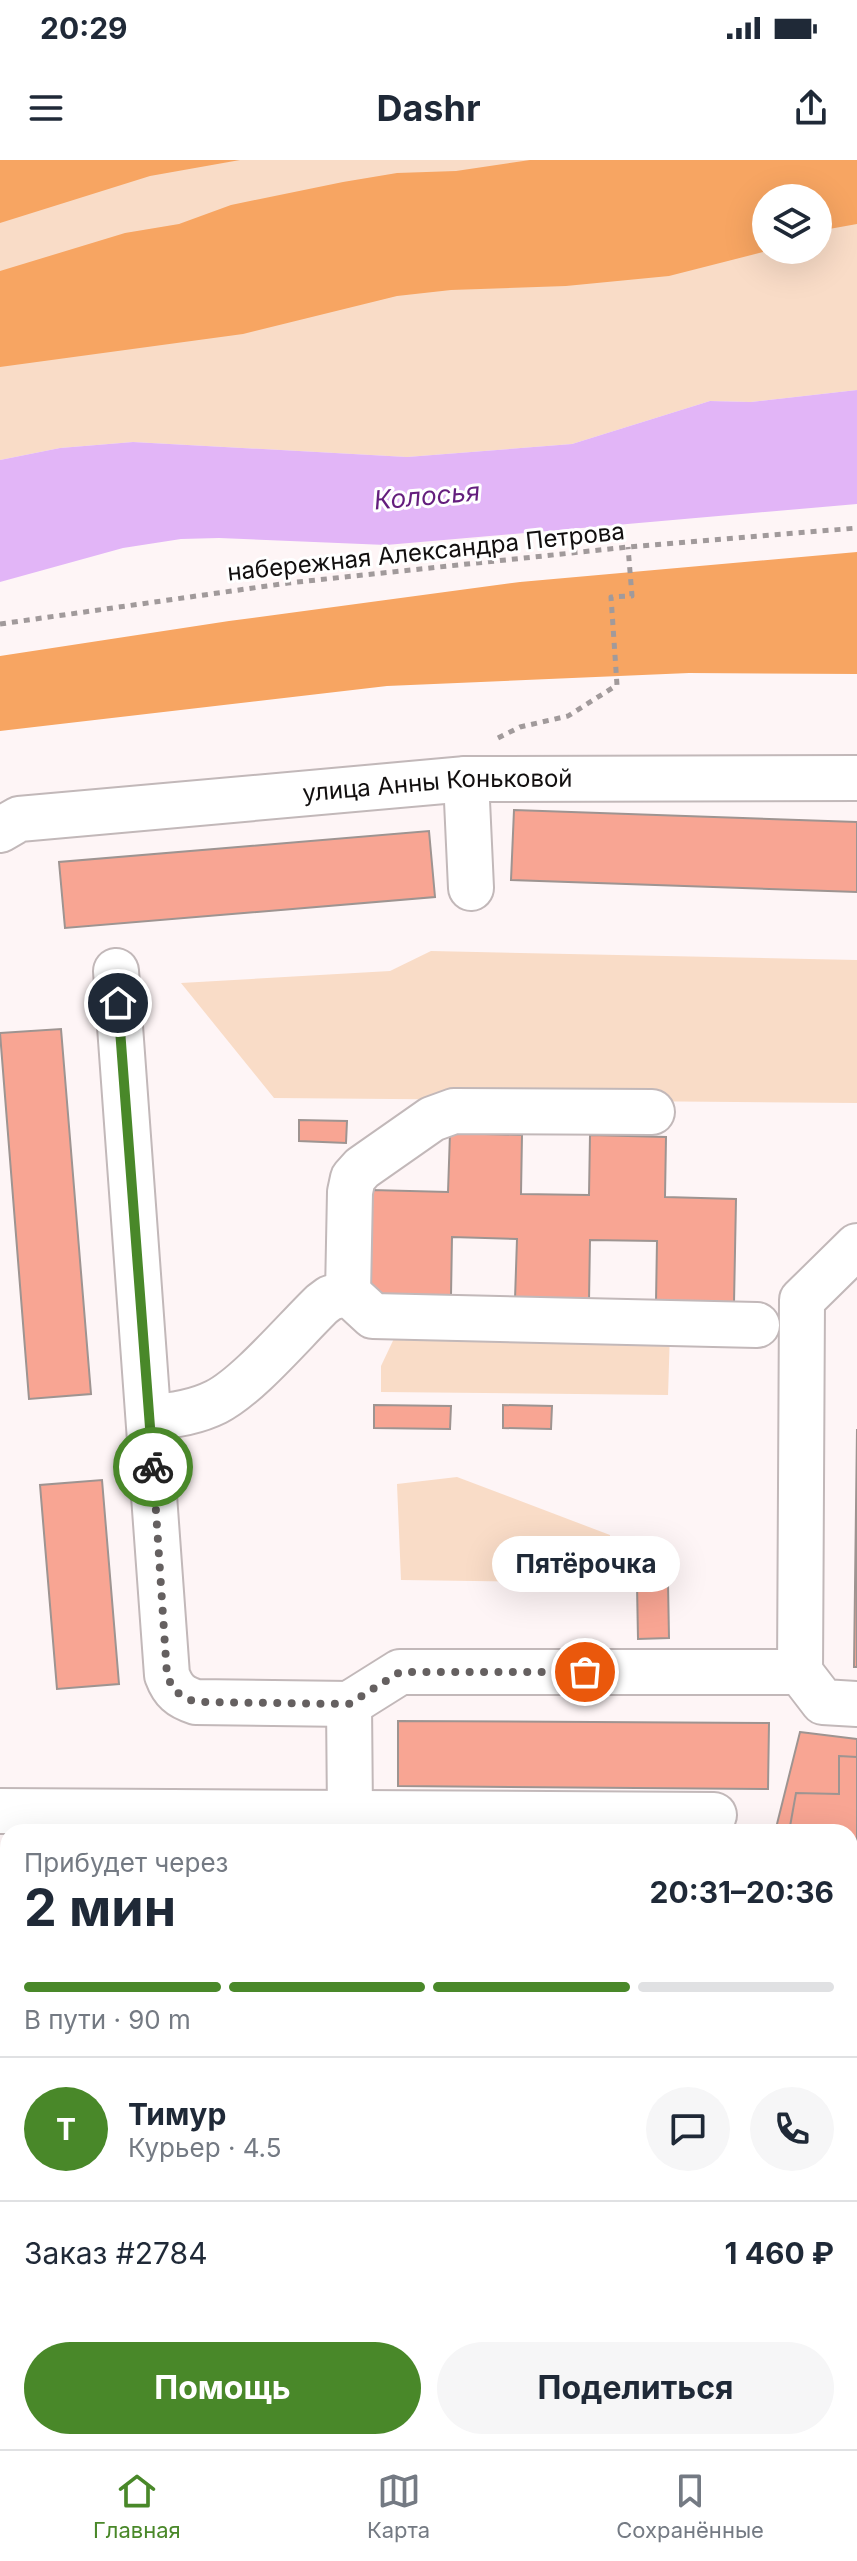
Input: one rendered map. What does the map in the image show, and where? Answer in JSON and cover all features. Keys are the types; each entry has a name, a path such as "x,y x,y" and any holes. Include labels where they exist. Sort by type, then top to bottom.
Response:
{"street":[{"name":"улица Анны Коньковой","path":"9,825 475,779 857,778"},
{"path":"471,888 475,779"},
{"path":"116,971 167,1675 182,1698 196,1702 349,1704 400,1672 800,1672"},
{"path":"652,1112 454,1111 432,1119 362,1168 353,1178 348,1293 373,1316 757,1325"},
{"path":"857,1246 802,1300 800,1672 823,1702 857,1704"},
{"path":"149,1417 166,1416 217,1401 240,1385 322,1304 330,1298 348,1293"},
{"path":"349,1704 350,1813"},
{"path":"0,1811 350,1813 395,1823 714,1815"}],"path":[{"name":"набережная Александра Петрова","path":"0,624 288,583 628,547 857,528"},
{"path":"475,779 492,741 520,727 568,716 617,685 611,597 632,596 628,547"}],"shaded area":[{"path":"0,160 857,160 857,390 751,402 710,401 572,444 407,457 133,442 60,448 0,460"},
{"path":"0,160 240,160 150,176 0,223"},
{"path":"530,160 857,160 857,224 832,228 832,184 752,184 752,255 669,276 566,286 451,290 397,296 243,334 0,367 0,271 125,233 179,224 231,205 397,173 456,171"},
{"path":"857,552 857,674 689,673 387,686 0,731 0,656 520,582"},
{"path":"431,951 857,960 857,1103 274,1098 181,983 390,971"},
{"path":"399,1328 670,1332 668,1395 381,1392 381,1366"},
{"path":"457,1477 610,1535 611,1583 401,1580 397,1484"}],"water":[{"name":"Колосья","path":"857,390 857,504 386,545 181,539 123,548 0,582 0,460 60,448 133,442 407,457 572,444 710,401 751,402"}],"building":[{"path":"514,810 857,822 857,892 511,880"},
{"path":"429,831 435,897 65,928 59,862"},
{"path":"61,1029 91,1394 29,1399 0,1033"},
{"path":"299,1120 347,1121 346,1143 299,1141"},
{"path":"450,1133 522,1135 521,1194 589,1195 590,1135 666,1137 665,1197 736,1199 734,1303 656,1302 657,1241 590,1240 589,1301 515,1299 517,1239 452,1237 451,1296 370,1294 372,1190 448,1192"},
{"path":"374,1405 451,1406 450,1429 374,1428"},
{"path":"503,1405 552,1406 551,1429 503,1428"},
{"path":"857,1429 857,1667 854,1667"},
{"path":"102,1480 119,1684 57,1689 40,1485"},
{"path":"668,1583 669,1638 638,1639 637,1584"},
{"path":"398,1721 769,1723 768,1789 398,1786"},
{"path":"800,1732 857,1739 857,1824 777,1824"},
{"path":"839,1756 857,1757 857,1824 790,1824 796,1793 839,1794"}],"way so far":[{"path":"153,1467 167,1675 182,1698 196,1702 349,1704 400,1672 585,1672"}],"place":[{"name":"Пятёрочка","path":"585,1672"}],"route":[{"path":"118,1003 153,1467"}]}
